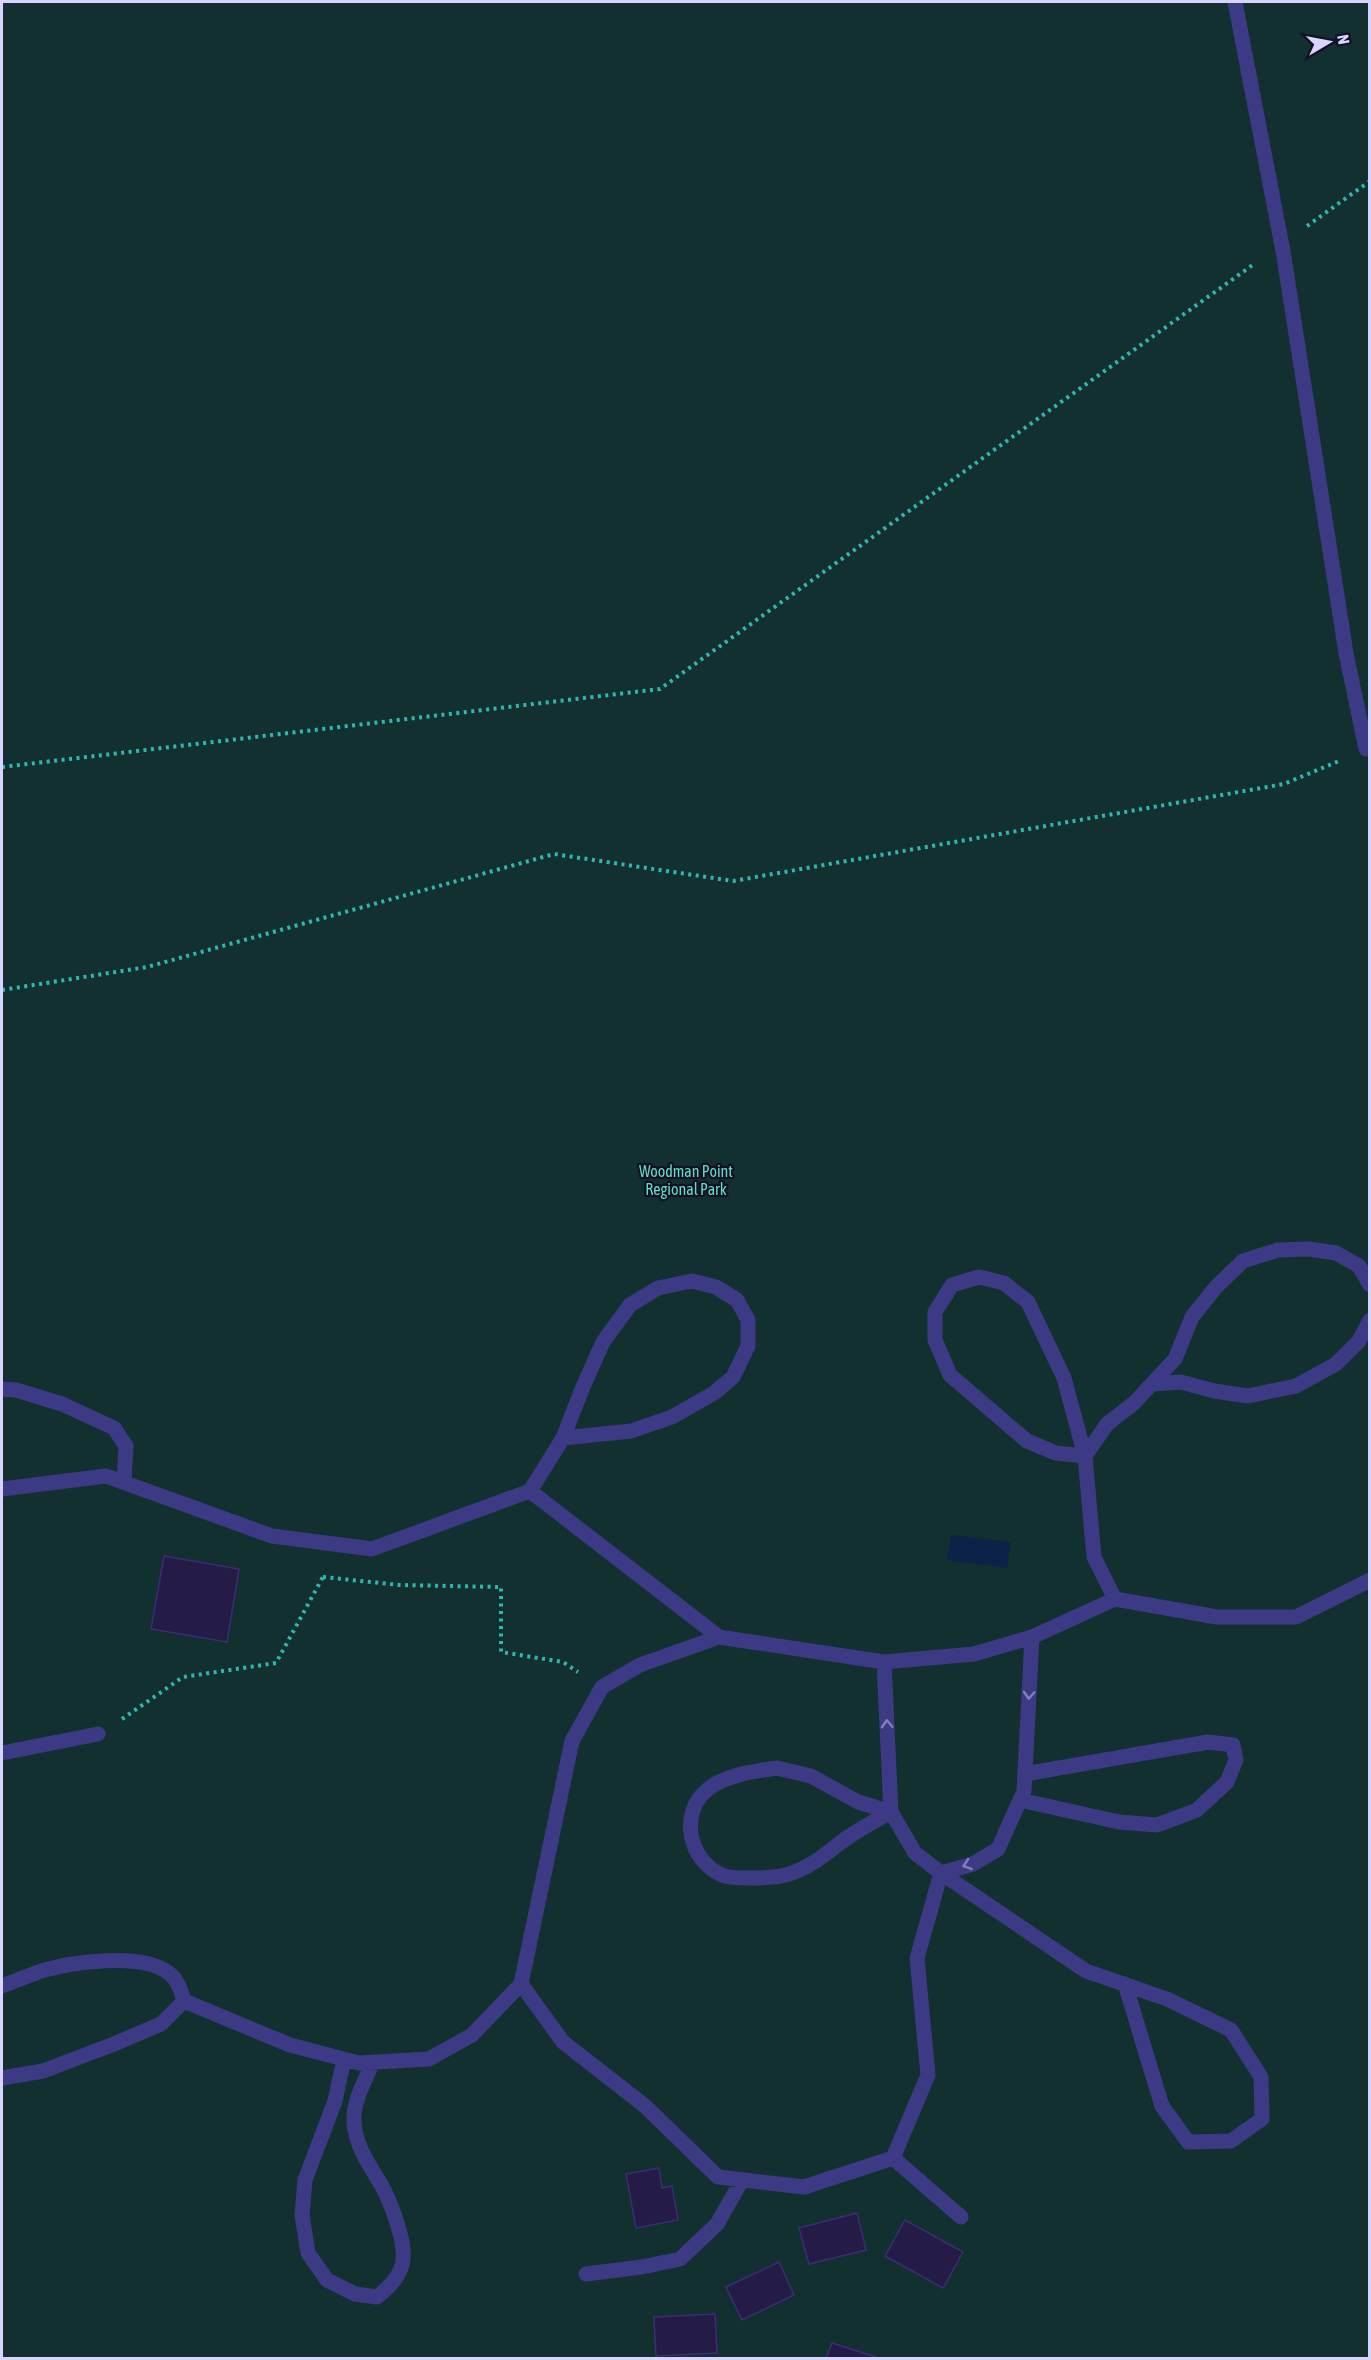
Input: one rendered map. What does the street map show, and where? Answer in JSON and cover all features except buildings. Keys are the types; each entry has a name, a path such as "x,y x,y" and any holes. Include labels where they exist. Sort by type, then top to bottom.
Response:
{"lane":[{"path":"1234,2 1281,244 1346,653 1366,749"},
{"path":"1085,1456 1107,1424 1134,1403 1175,1359 1192,1317 1216,1287 1243,1261 1278,1250 1309,1249 1336,1253 1359,1266 1370,1285"},
{"path":"1085,1456 1056,1453 1027,1441 950,1375 935,1340 935,1312 952,1285 979,1277 1004,1283 1028,1302 1064,1378 1085,1456 1094,1557 1115,1599"},
{"path":"2,1489 106,1476 272,1536 372,1549 530,1491 563,1438 603,1342 630,1305 658,1288 692,1281 716,1287 737,1300 748,1320 748,1346 733,1377 714,1393 672,1417 631,1431 563,1438"},
{"path":"1152,1384 1181,1382 1214,1391 1248,1396 1296,1386 1336,1364 1359,1341 1370,1320"},
{"path":"2,1389 16,1390 62,1404 114,1428 126,1446 124,1482"},
{"path":"530,1491 719,1637"},
{"path":"184,2001 290,2045 359,2063 429,2059 472,2035 521,1984 572,1741 602,1687 640,1665 719,1637 884,1662 974,1653 1032,1637 1115,1599 1217,1617 1296,1617 1370,1580"},
{"path":"941,1873 973,1864 998,1849 1024,1791 1032,1637"},
{"path":"884,1662 891,1812 915,1853 1086,1971 1125,1984 1167,1999 1231,2030 1261,2077 1262,2119 1231,2141 1188,2142 1162,2106 1125,1984"},
{"path":"2,1753 98,1734"},
{"path":"1020,1800 1119,1822 1157,1825 1197,1810 1227,1782 1236,1760 1233,1745 1208,1742 1025,1773"},
{"path":"777,1768 811,1776 858,1802 891,1812 841,1842 814,1864 784,1875 745,1878 723,1876 701,1860 689,1833 692,1809 708,1789 744,1772 777,1768"},
{"path":"521,1984 563,2042 645,2106 718,2177 804,2187 893,2158 928,2075 917,1958 941,1873"},
{"path":"2,1986 43,1971 83,1964 123,1961 151,1964 170,1974 180,1986 184,2001"},
{"path":"2,2078 43,2071 114,2044 161,2024 184,2001"},
{"path":"344,2059 335,2101 306,2180 302,2215 308,2253 327,2280 355,2294 377,2297 391,2286 403,2264 401,2233 383,2189 356,2135 354,2118 359,2096 373,2061"},
{"path":"893,2158 961,2217"},
{"path":"586,2274 680,2259 717,2224 742,2180"}],"path":[{"path":"2,767 660,689 1370,181"},
{"path":"2,990 147,967 554,854 732,881 1284,784 1366,749"},
{"path":"98,1734 183,1677 276,1663 323,1577 337,1544"},
{"path":"323,1577 399,1585 501,1587 501,1652 563,1662 602,1687"}],"green space":[{"name":"Woodman Point Regional Park","path":"2,2 1369,2 1369,2358 2,2358"}],"water":[{"path":"951,1535 1011,1542 1007,1568 947,1560"}]}
